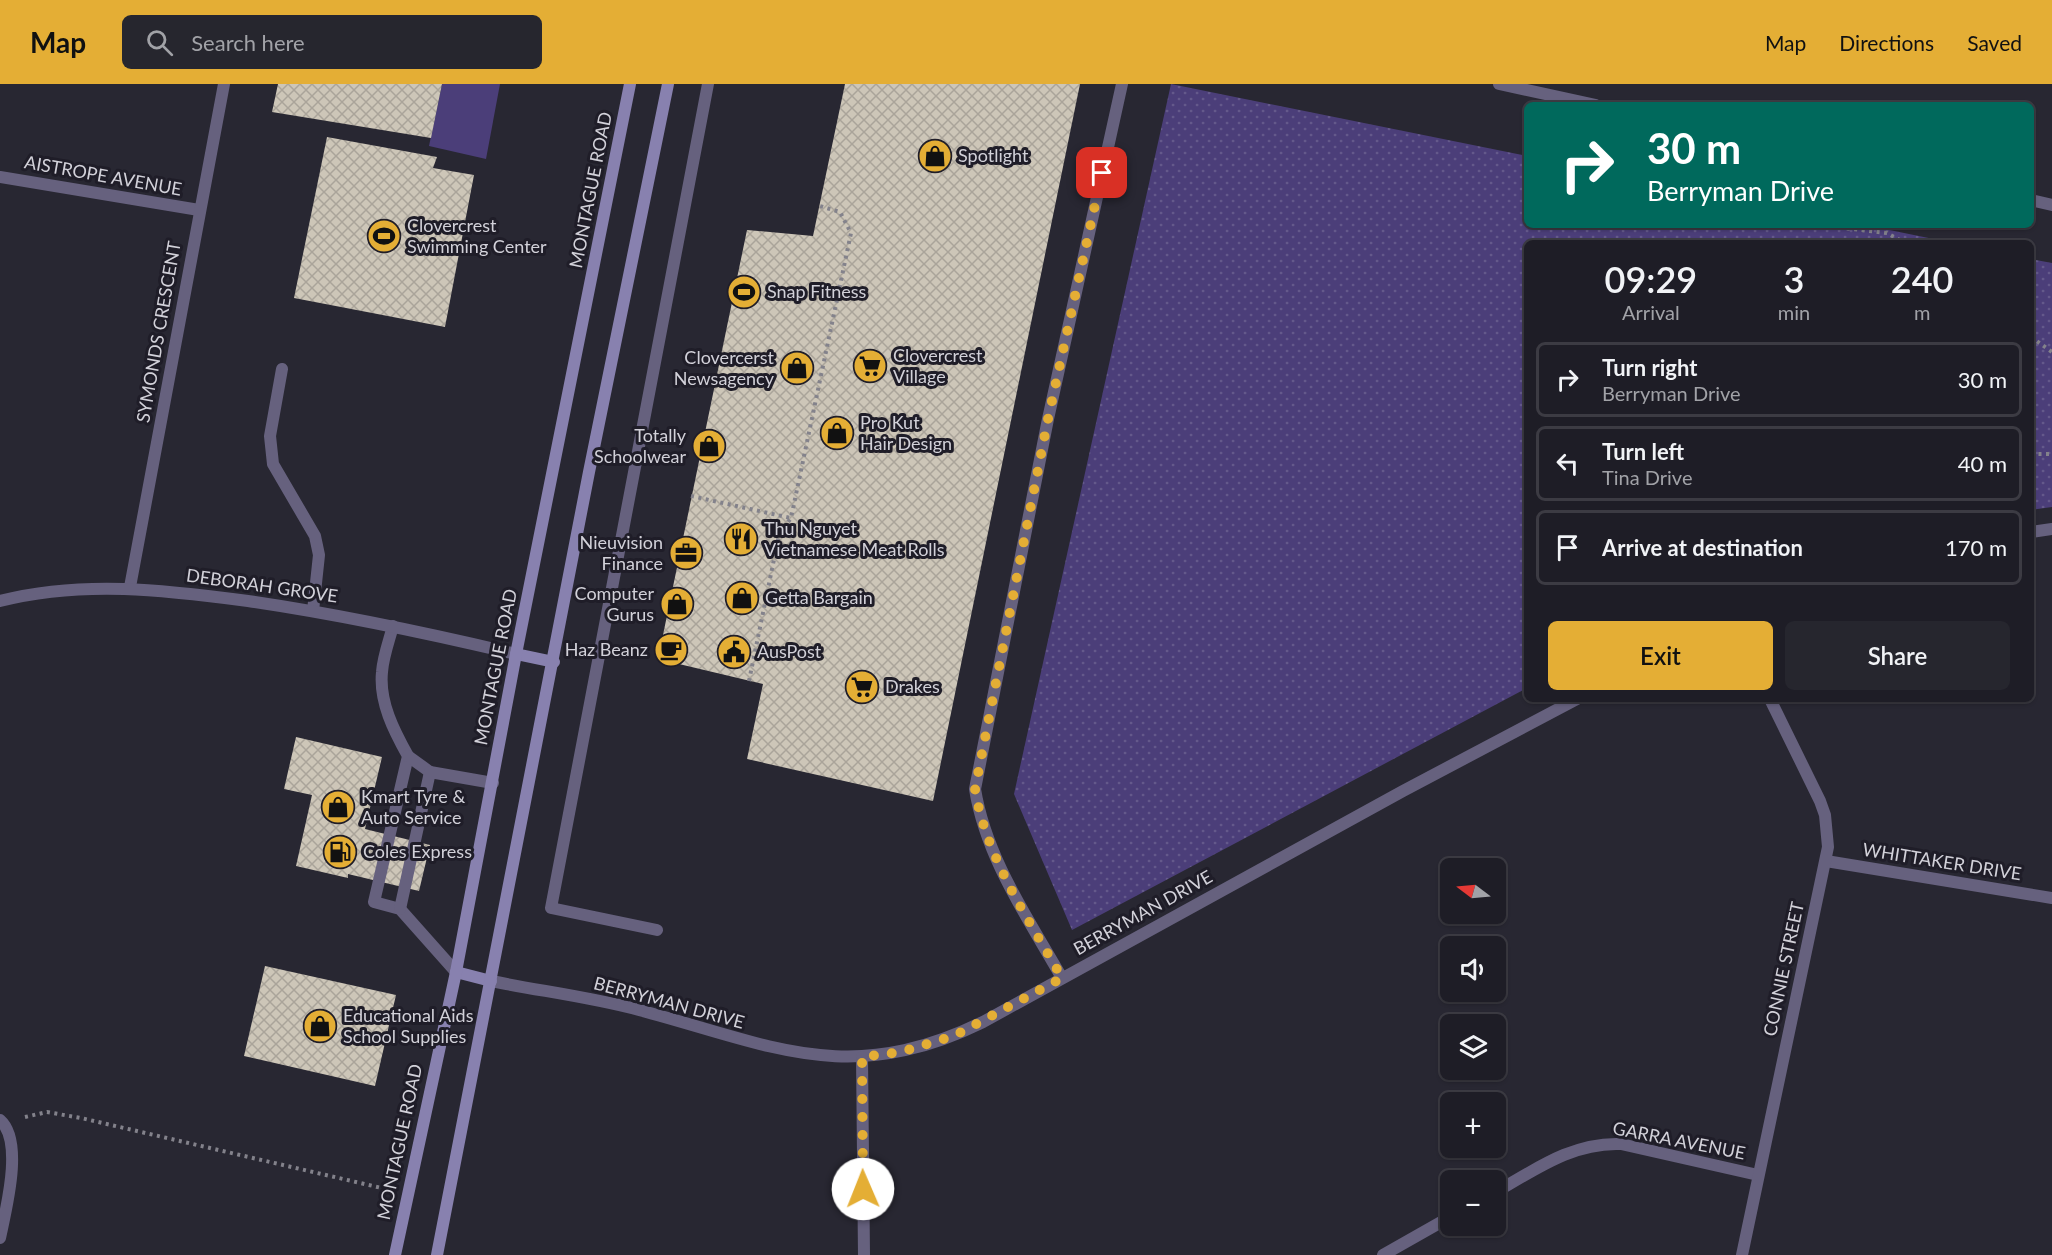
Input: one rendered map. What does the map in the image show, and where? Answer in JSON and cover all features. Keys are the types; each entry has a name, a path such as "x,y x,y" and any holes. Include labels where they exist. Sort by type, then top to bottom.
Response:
{"main road":[{"name":"MONTAGUE ROAD","path":"394,1255 456,972 516,654 630,84"},
{"path":"436,1255 554,662 589,472 669,84"},
{"path":"516,654 554,662"},
{"path":"456,972 491,981"}],"street":[{"name":"SYMONDS CRESCENT","path":"130,587 224,84"},
{"path":"657,930 551,908 708,84"},
{"path":"1062,978 1000,867 985,830 975,789 1046,431 1122,84"},
{"path":"1499,84 1582,102"},
{"name":"AISTROPE AVENUE","path":"0,177 199,210"},
{"path":"2034,201 2052,205"},
{"path":"282,369 270,436 273,464 315,536 319,555 313,611"},
{"path":"2034,532 2052,529"},
{"name":"DEBORAH GROVE","path":"0,601 65,590 130,587 313,611 393,626 516,654"},
{"path":"393,626 382,672 383,700 394,730 408,756 430,772 493,783"},
{"name":"BERRYMAN DRIVE","path":"491,981 637,1009 754,1044 796,1053 862,1057 901,1052 954,1036 1571,702"},
{"name":"CONNIE STREET","path":"1742,1255 1826,861 1828,835 1825,815 1771,702"},
{"path":"408,756 374,902 400,909 456,972"},
{"path":"400,909 430,772"},
{"name":"WHITTAKER DRIVE","path":"1826,861 2052,898"},
{"path":"862,1057 864,1255"},
{"path":"0,1238 11,1174 10,1135 3,1122"},
{"name":"GARRA AVENUE","path":"1506,1186 1563,1153 1602,1143 1621,1144 1758,1175"},
{"path":"1383,1255 1440,1223"}],"path":[{"path":"748,681 779,535 790,518 851,233 840,212 820,206"},
{"path":"1843,228 1887,233 1900,240"},
{"path":"2034,339 2052,352"},
{"path":"2034,454 2052,454"},
{"path":"692,496 790,518"},
{"path":"3,1122 46,1112 81,1118 407,1194"}],"shaded area":[{"path":"442,84 500,84 486,159 429,146"},
{"path":"1171,84 1524,155 1524,228 1880,228 1938,240 1524,240 1524,690 1072,930 1014,794"},
{"path":"2034,260 2052,263 2052,507 2034,510"}],"building":[{"path":"278,84 442,84 431,138 272,112"},
{"name":"Clovercrest Village","path":"845,84 1080,84 933,801 747,759 763,684 658,659 747,230 813,236"},
{"name":"Clovercrest Swimming Center","path":"327,137 437,157 433,168 474,175 445,327 294,298"},
{"path":"296,737 382,757 365,829 430,845 419,891 348,874 348,878 296,866 312,795 284,789"},
{"name":"Educational Aids School Supplies","path":"265,966 396,995 375,1086 244,1056"}],"place":[{"name":"Spotlight","path":"935,156"},
{"name":"Clovercrest Swimming Center","path":"384,236"},
{"name":"Snap Fitness","path":"744,292"},
{"name":"Clovercrest Village","path":"870,366"},
{"name":"Clovercerst Newsagency","path":"797,368"},
{"name":"Pro Kut Hair Design","path":"837,433"},
{"name":"Totally Schoolwear","path":"709,446"},
{"name":"Thu Nguyet Vietnamese Meat Rolls","path":"741,539"},
{"name":"Nieuvision Finance","path":"686,553"},
{"name":"Getta Bargain","path":"742,598"},
{"name":"Computer Gurus","path":"677,604"},
{"name":"Haz Beanz","path":"671,650"},
{"name":"AusPost","path":"734,652"},
{"name":"Drakes","path":"862,687"},
{"name":"Kmart Tyre & Auto Service","path":"338,807"},
{"name":"Coles Express","path":"340,852"},
{"name":"Educational Aids School Supplies","path":"320,1026"}],"route":[{"path":"863,1189 862,1057 901,1052 954,1036 1062,978 996,858 979,811 975,789 1048,419 1102,173"}]}
